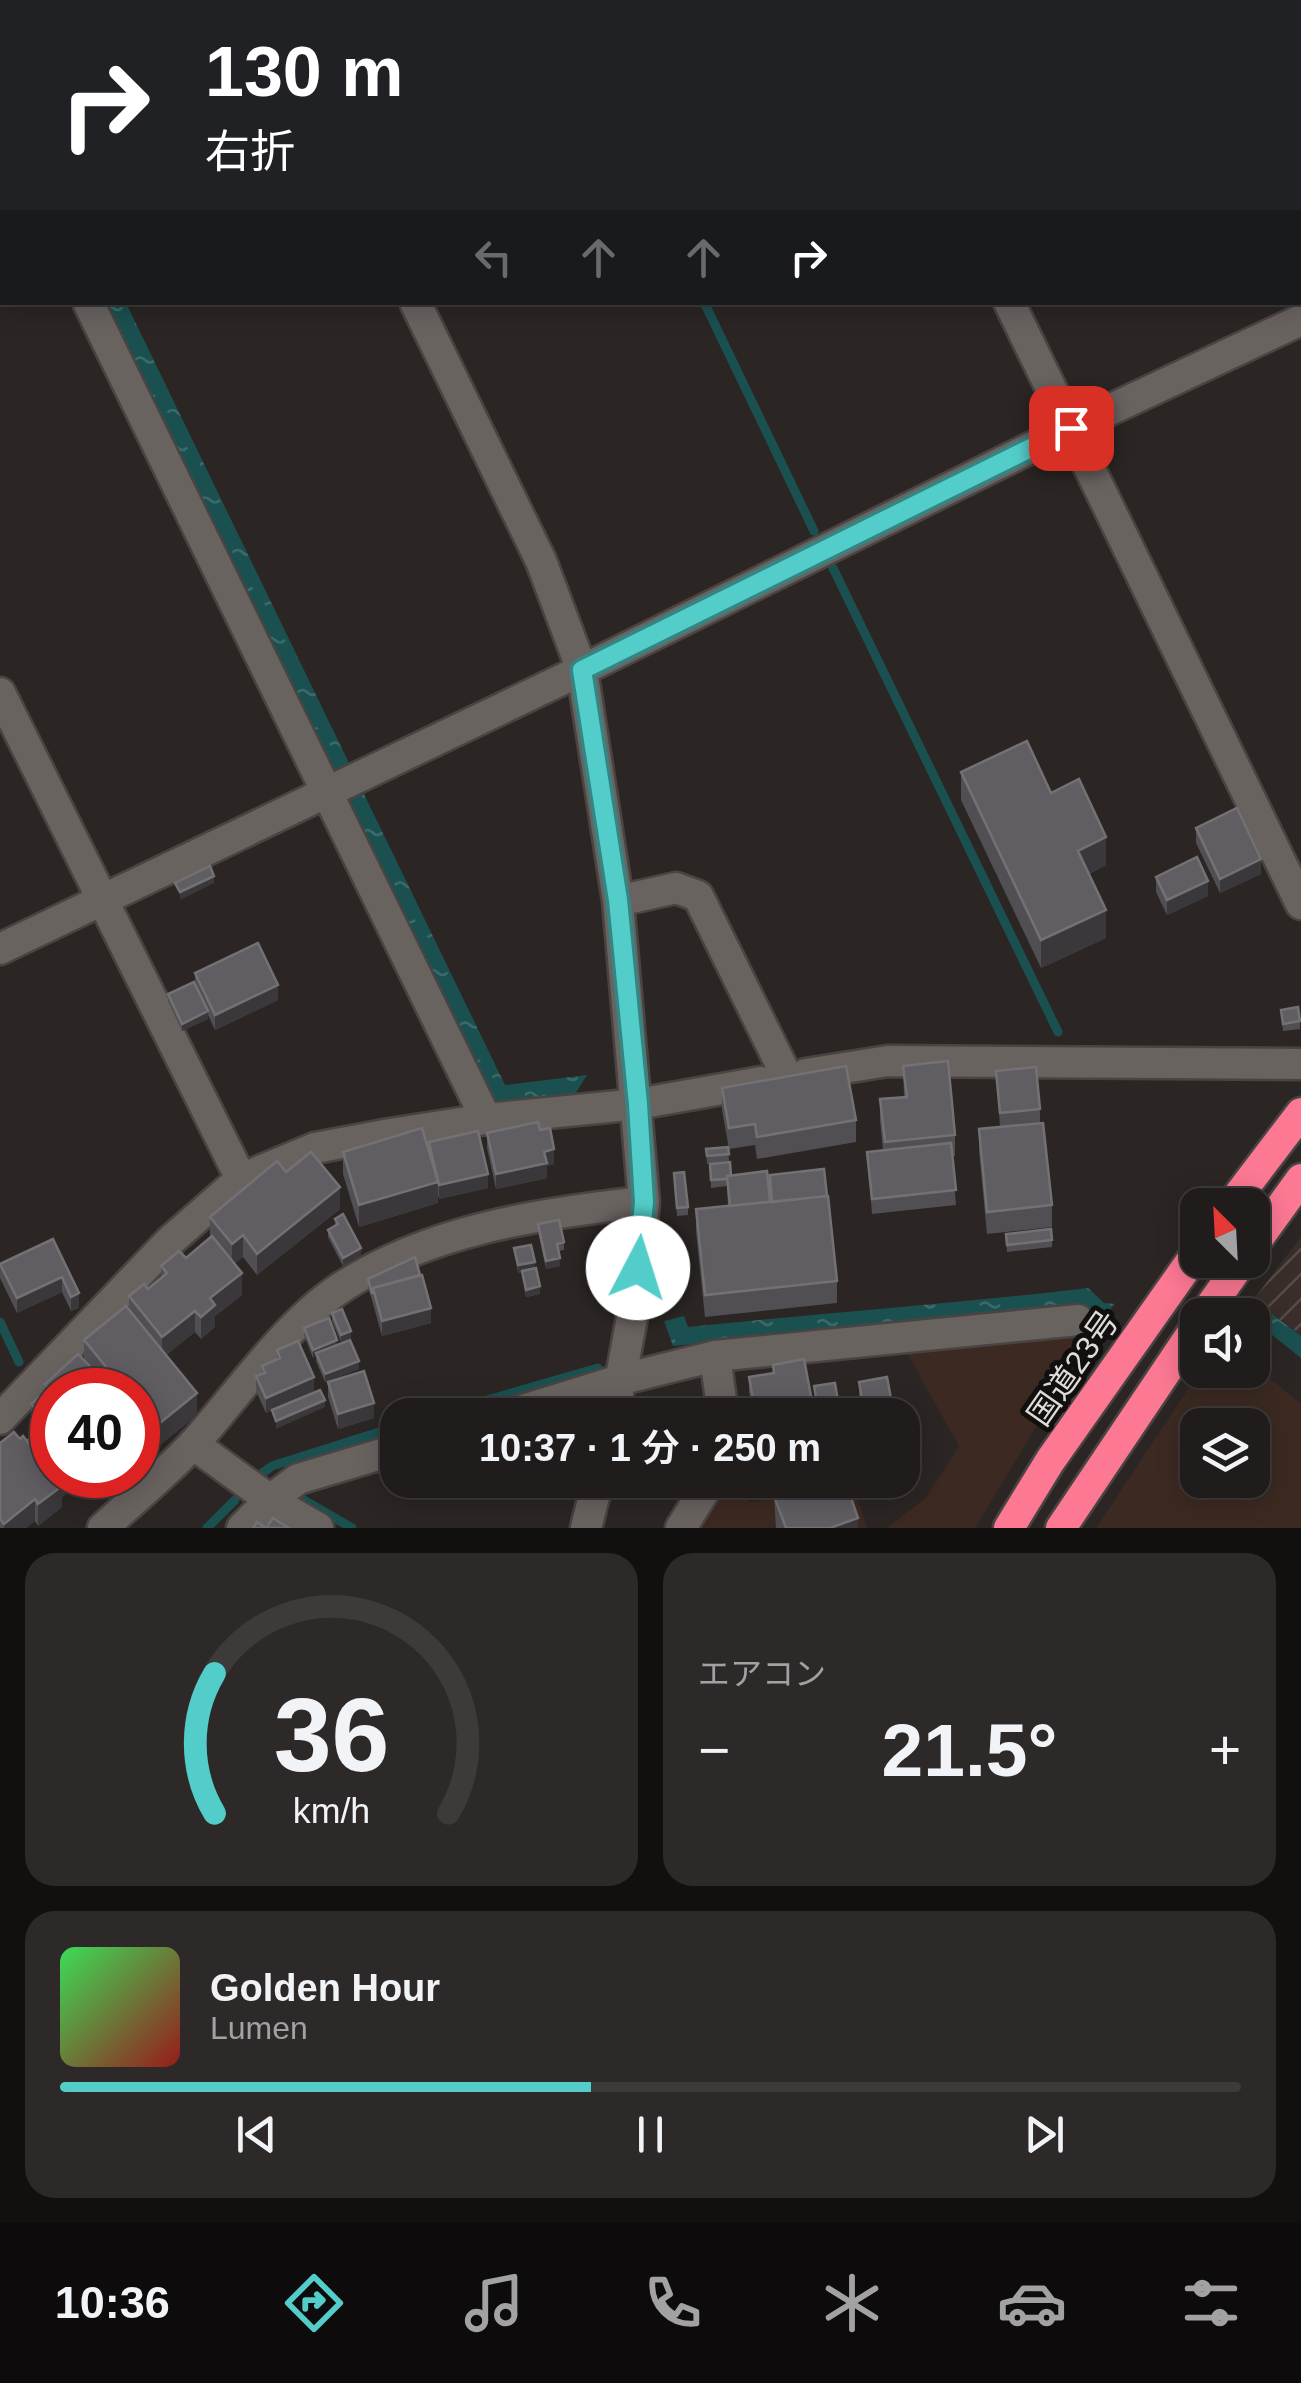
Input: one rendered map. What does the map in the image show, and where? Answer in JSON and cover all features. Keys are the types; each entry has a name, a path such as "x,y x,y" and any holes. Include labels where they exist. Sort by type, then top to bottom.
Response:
{"highway":[{"path":"1244,1188 1301,1113"},
{"path":"1270,1222 1301,1179"},
{"name":"国道23号","path":"1008,1528 1050,1461 1180,1277"},
{"path":"1060,1528 1180,1351"}],"street":[{"path":"89,305 331,791 486,1119"},
{"path":"417,305 541,561 582,670 618,900 644,1202 635,1301 618,1398"},
{"path":"1010,305 1301,904"},
{"path":"0,949 1301,320"},
{"path":"0,693 241,1179"},
{"path":"618,900 676,888 698,896 786,1077"},
{"path":"0,1419 169,1242 241,1179 315,1148 486,1119 638,1104 888,1061 1301,1064"},
{"path":"103,1528 193,1444 295,1328 336,1292 377,1266 437,1242 558,1211 644,1202"},
{"path":"562,1398 715,1356 1078,1320"},
{"path":"715,1356 721,1398"},
{"path":"193,1444 270,1500 318,1528"},
{"path":"242,1528 298,1479 380,1454"},
{"path":"586,1528 594,1498"},
{"path":"682,1528 700,1498"}],"shaded area":[{"path":"1301,1237 1301,1335 1270,1314 1270,1298 1255,1298"},
{"path":"1092,1334 975,1528 887,1528 926,1498 959,1446 907,1353"},
{"path":"1270,1379 1301,1404 1301,1528 1096,1528 1189,1388 1270,1388"},
{"path":"713,1498 748,1498 749,1502 858,1498 867,1528 695,1528"}],"water":[{"path":"104,305 127,305 505,1085 587,1075 575,1094 492,1103"},
{"path":"1088,1288 1104,1303 1115,1304 1099,1322 1075,1304 673,1346 664,1321 684,1316 688,1327"},
{"path":"1270,1314 1301,1336 1301,1358 1270,1333"}],"building":[{"path":"1027,741 1051,793 1079,779 1106,837 1078,851 1106,910 1041,940 961,772"},
{"path":"1237,808 1261,859 1220,879 1196,828"},
{"path":"1197,857 1208,881 1167,900 1156,877"},
{"path":"210,866 214,876 180,892 175,883"},
{"path":"258,943 278,985 215,1015 195,973"},
{"path":"194,982 208,1011 182,1024 168,994"},
{"path":"1298,1007 1300,1021 1283,1024 1281,1010"},
{"path":"948,1061 955,1135 885,1142 880,1099 907,1097 903,1066"},
{"path":"846,1066 856,1120 757,1137 755,1124 729,1128 722,1088"},
{"path":"1036,1067 1040,1109 1000,1113 996,1071"},
{"path":"538,1122 540,1130 550,1128 554,1149 544,1152 547,1163 496,1174 487,1133"},
{"path":"1043,1123 1052,1205 987,1212 979,1129"},
{"path":"422,1128 438,1182 359,1205 343,1152"},
{"path":"478,1131 488,1174 439,1185 429,1142"},
{"path":"951,1143 956,1190 872,1199 867,1152"},
{"path":"728,1147 729,1154 707,1156 706,1149"},
{"path":"311,1152 340,1187 257,1254 243,1235 232,1244 210,1217 277,1161 286,1172"},
{"path":"730,1162 731,1175 727,1179 711,1180 710,1164"},
{"path":"824,1169 827,1196 772,1202 770,1175"},
{"path":"767,1171 770,1202 730,1206 727,1176"},
{"path":"684,1172 688,1207 677,1208 674,1173"},
{"path":"828,1196 837,1281 705,1295 696,1209"},
{"path":"343,1214 361,1248 343,1258 328,1230 338,1224 335,1219"},
{"path":"559,1220 564,1242 557,1244 560,1258 546,1261 538,1224"},
{"path":"1051,1229 1052,1240 1007,1245 1006,1234"},
{"path":"212,1236 242,1273 210,1298 215,1305 201,1317 195,1311 162,1337 129,1296 144,1284 148,1289 167,1273 161,1266 179,1251 186,1258"},
{"path":"53,1239 79,1293 71,1297 62,1277 17,1298 0,1264"},
{"path":"531,1245 535,1262 518,1265 514,1248"},
{"path":"415,1257 420,1275 373,1288 372,1294 368,1279"},
{"path":"536,1268 540,1286 526,1290 522,1271"},
{"path":"422,1275 431,1308 382,1321 373,1288"},
{"path":"126,1306 197,1393 160,1423 160,1368 107,1368 84,1340"},
{"path":"342,1309 351,1331 341,1335 332,1313"},
{"path":"329,1318 337,1340 313,1350 304,1328"},
{"path":"350,1340 359,1361 325,1374 316,1353"},
{"path":"298,1341 314,1377 266,1398 256,1376 265,1373 262,1366 280,1358 277,1350"},
{"path":"78,1354 92,1368 63,1368"},
{"path":"804,1359 811,1398 753,1398 749,1377 774,1373 773,1365"},
{"path":"364,1371 374,1403 338,1414 328,1382"},
{"path":"887,1377 891,1398 862,1398 859,1382"},
{"path":"835,1383 837,1398 816,1398 814,1386"},
{"path":"320,1390 325,1400 276,1421 272,1410"},
{"path":"14,1432 20,1439 23,1436 30,1445 30,1498 46,1498 38,1504 35,1499 4,1524 0,1519 0,1443"},
{"path":"775,1498 851,1498 858,1518 830,1528 786,1528"},
{"path":"273,1518 289,1528 266,1528"}],"waterway":[{"path":"705,305 814,531"},
{"path":"833,568 1058,1032"},
{"path":"0,1322 19,1362"},
{"path":"494,1398 598,1368"},
{"path":"261,1474 272,1466 380,1432"},
{"path":"302,1499 352,1528"},
{"path":"207,1528 235,1500"}],"route":[{"path":"638,1268 644,1202 638,1104 618,900 582,670 1071,428"}]}
